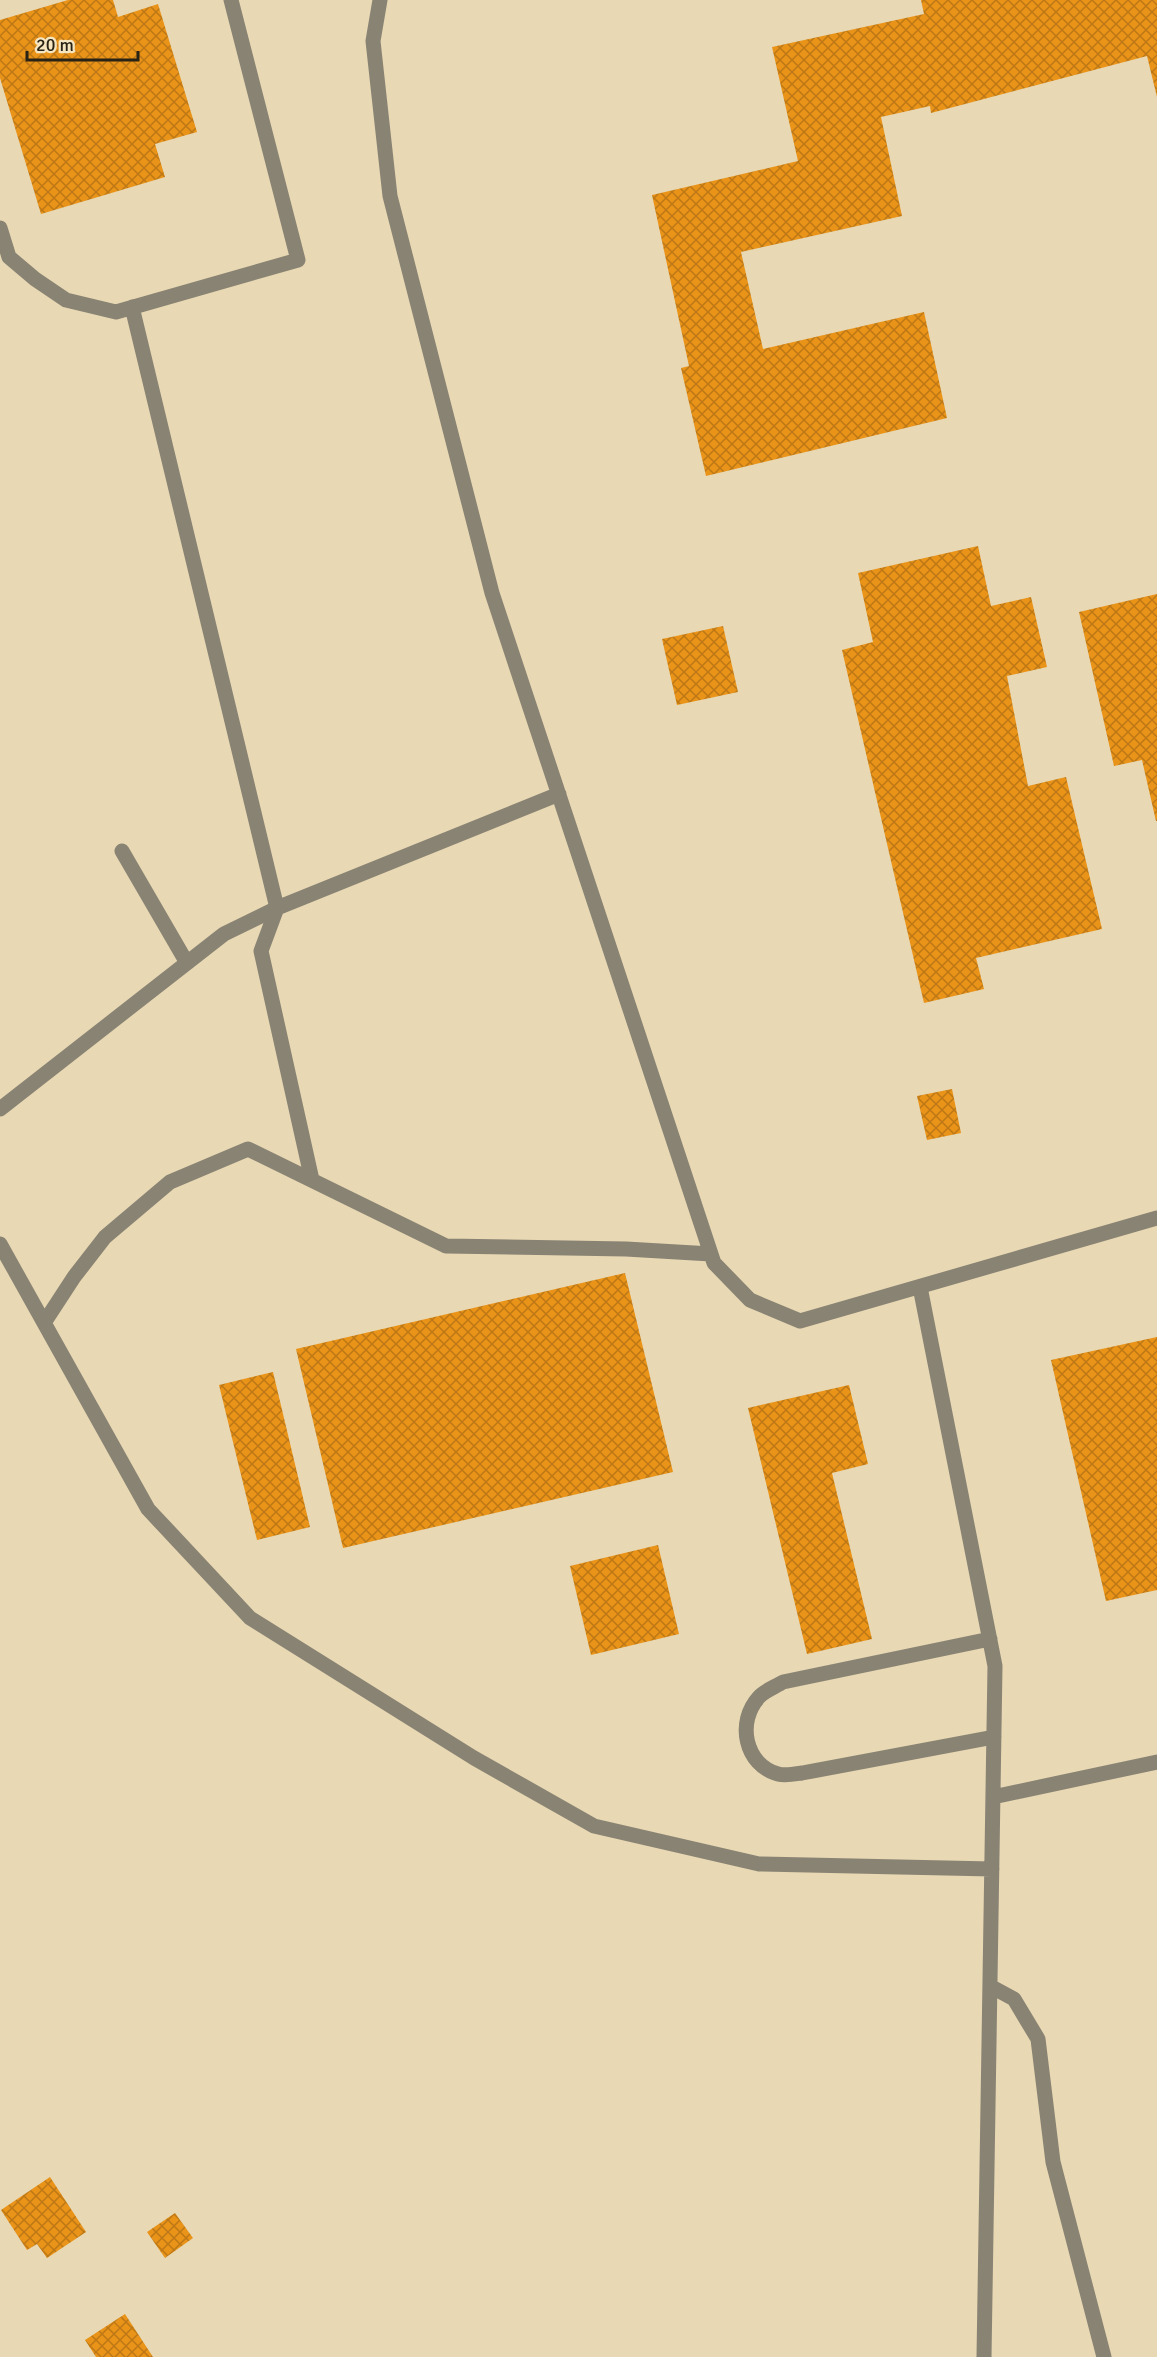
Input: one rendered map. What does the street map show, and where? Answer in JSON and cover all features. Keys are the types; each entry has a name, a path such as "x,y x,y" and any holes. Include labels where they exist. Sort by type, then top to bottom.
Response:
{"lane":[{"path":"0,228 9,257 66,300 116,312 298,260 231,0"},
{"path":"380,0 374,41 390,196 492,593 714,1263 750,1300 800,1321 1157,1218"},
{"path":"132,308 277,908 261,951 312,1180"},
{"path":"0,1109 224,934 277,908 559,794"},
{"path":"122,851 187,963"},
{"path":"44,1323 74,1277 105,1237 170,1182 248,1149 446,1246 626,1249 711,1254"},
{"path":"0,1244 148,1509 250,1618 474,1758 594,1826 759,1864 992,1869"},
{"path":"920,1287 995,1666 984,2357"},
{"path":"990,1639 783,1682 759,1697 748,1715 746,1734 749,1752 758,1763 779,1774 802,1773 994,1737"},
{"path":"993,1797 1157,1762"},
{"path":"990,1986 1014,1999 1038,2038 1053,2162 1104,2357"}],"building":[{"path":"68,0 113,0 118,17 158,4 197,132 155,144 165,177 41,214 0,78 0,20"},
{"path":"921,0 1157,0 1157,97 1147,56 931,113 930,106 881,117 902,216 741,252 763,349 924,312 947,418 706,476 681,368 689,366 652,195 798,161 772,47 924,14"},
{"path":"978,546 991,606 1031,597 1047,667 1007,676 1028,786 1066,777 1102,929 976,958 984,989 924,1003 842,650 873,642 858,573"},
{"path":"1157,594 1156,821 1142,760 1114,766 1079,612"},
{"path":"723,626 738,692 677,705 662,639"},
{"path":"952,1089 961,1133 927,1140 917,1096"},
{"path":"625,1273 673,1472 343,1548 296,1349"},
{"path":"1157,1337 1157,1590 1106,1601 1051,1360"},
{"path":"273,1372 310,1527 257,1540 219,1385"},
{"path":"849,1385 868,1464 832,1473 872,1639 807,1654 748,1408"},
{"path":"658,1545 679,1634 591,1655 570,1566"},
{"path":"50,2177 86,2232 47,2258 37,2244 27,2250 1,2210"},
{"path":"175,2213 193,2238 165,2258 147,2232"},
{"path":"125,2314 153,2357 96,2357 85,2340"}]}
